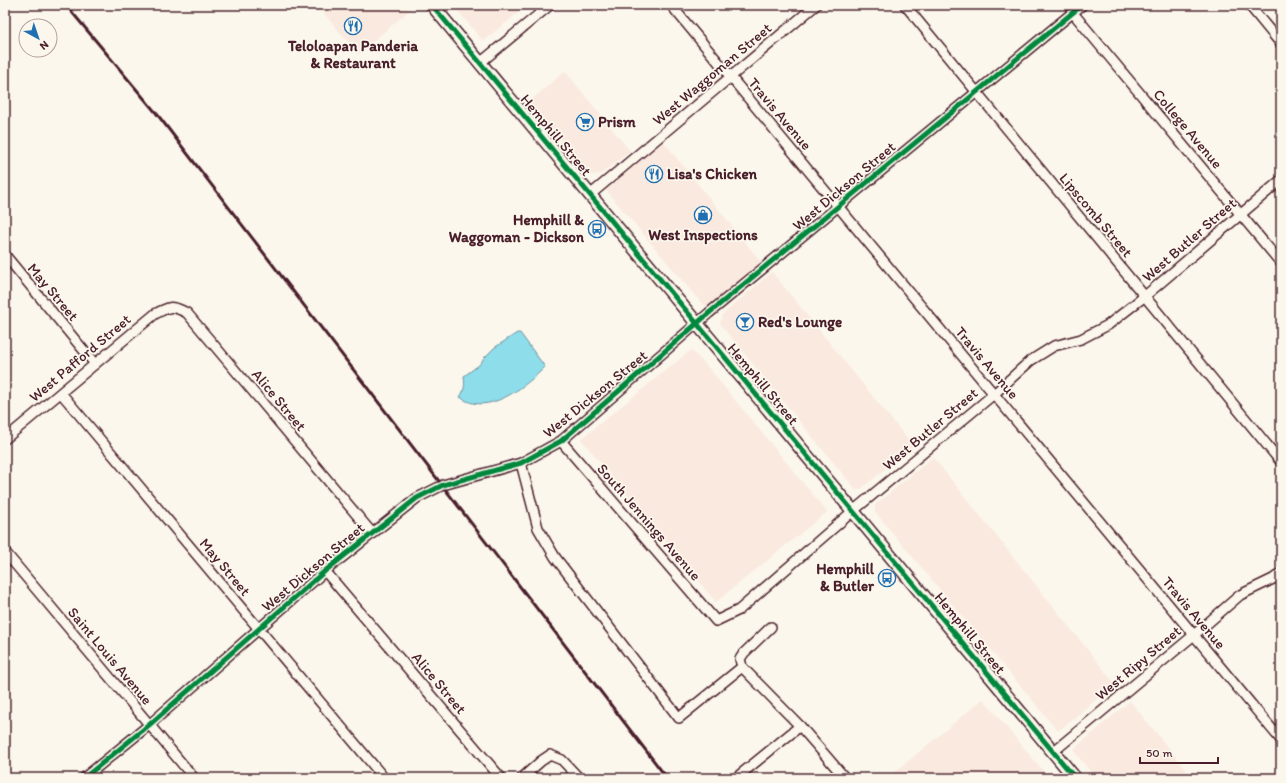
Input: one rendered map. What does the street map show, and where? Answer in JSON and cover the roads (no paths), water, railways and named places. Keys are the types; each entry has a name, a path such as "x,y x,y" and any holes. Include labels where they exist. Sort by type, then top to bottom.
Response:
{"main road":[{"name":"Hemphill Street","path":"432,5 1075,778"}],"street":[{"path":"480,63 550,5"},
{"name":"Travis Avenue","path":"671,5 1281,740"},
{"name":"West Waggoman Street","path":"590,195 816,5"},
{"name":"Lipscomb Street","path":"905,5 1281,462"},
{"name":"West Dickson Street","path":"84,778 149,725 325,571 417,498 443,485 520,463 561,441 709,312 1082,5"},
{"path":"1249,5 1281,44"},
{"name":"College Avenue","path":"1073,13 1281,263"},
{"name":"West Butler Street","path":"716,621 739,610 853,511 994,394 1030,362 1054,346 1081,339 1108,326 1281,180"},
{"name":"May Street","path":"5,256 95,364"},
{"name":"Alice Street","path":"155,314 167,307 176,308 187,313 372,533"},
{"name":"West Pafford Street","path":"5,440 155,314"},
{"name":"May Street","path":"61,393 384,778"},
{"name":"South Jennings Avenue","path":"561,441 716,621"},
{"path":"520,463 538,528 555,557 679,718 742,668"},
{"name":"Saint Louis Avenue","path":"5,552 194,778"},
{"name":"Alice Street","path":"325,571 500,778"},
{"name":"West Ripy Street","path":"1053,752 1240,595 1273,579 1281,573"},
{"path":"771,627 744,653 740,659 742,668 800,726 845,778"},
{"path":"736,778 800,726"},
{"path":"522,778 550,755 562,760 578,778"}],"water":[{"path":"517,333 520,333 545,367 528,383 506,397 494,402 482,404 471,403 460,397 464,387 464,376 479,365 494,348"}],"railway":[{"path":"66,5 157,114 667,778"}],"place":[{"name":"Teloloapan Panderia & Restaurant","path":"353,26"},
{"name":"Prism","path":"585,122"},
{"name":"Lisa's Chicken","path":"654,174"},
{"name":"West Inspections","path":"703,215"},
{"name":"Hemphill & Waggoman - Dickson","path":"597,229"},
{"name":"Red's Lounge","path":"745,322"},
{"name":"Hemphill & Butler","path":"887,578"}]}
